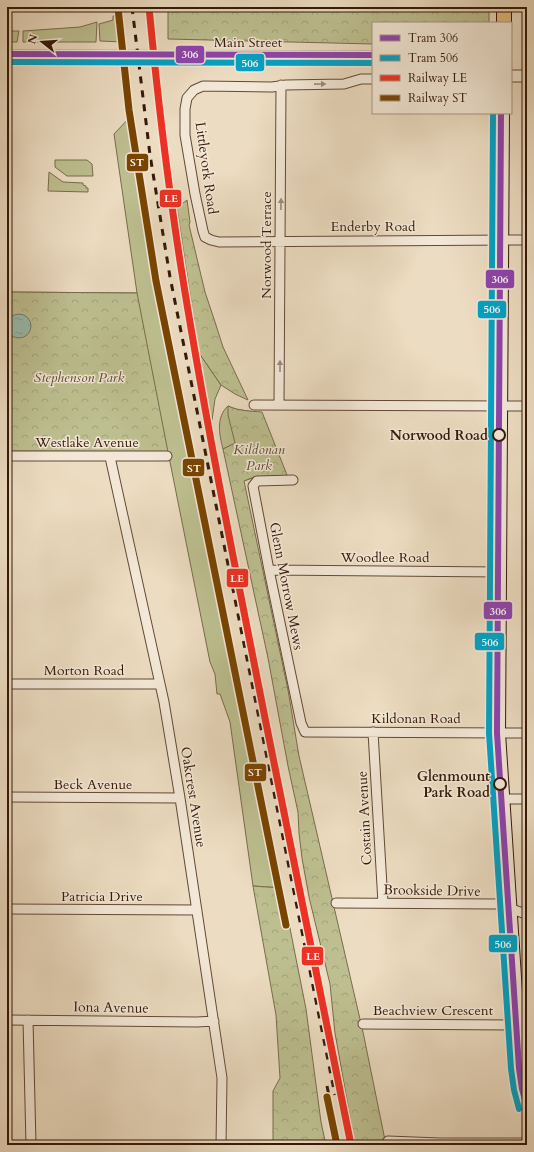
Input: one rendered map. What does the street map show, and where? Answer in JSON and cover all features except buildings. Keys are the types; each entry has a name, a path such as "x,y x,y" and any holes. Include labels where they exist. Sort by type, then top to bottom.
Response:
{"main road":[{"path":"504,7 504,22"},
{"path":"503,114 499,733 510,908 522,1025 522,1081 527,1099"}],"street":[{"name":"Main Street","path":"7,56 372,58"},
{"path":"512,76 527,76"},
{"path":"282,85 344,84 361,79 372,79"},
{"name":"Littleyork Road","path":"219,242 206,237 202,231 185,135 185,109 187,98 194,90 203,86 272,87 282,85"},
{"name":"Norwood Terrace","path":"279,405 282,85"},
{"name":"Enderby Road","path":"219,242 527,240"},
{"path":"254,405 527,406"},
{"name":"Westlake Avenue","path":"7,456 166,456"},
{"name":"Oakcrest Avenue","path":"110,457 160,684 180,798 222,1078 221,1145"},
{"name":"Glenn Morrow Mews","path":"293,480 257,481 253,486 301,723 305,732"},
{"name":"Woodlee Road","path":"269,570 500,572"},
{"name":"Morton Road","path":"7,684 160,684"},
{"name":"Kildonan Road","path":"305,732 527,733"},
{"name":"Costain Avenue","path":"373,732 383,903"},
{"name":"Beck Avenue","path":"7,797 180,798"},
{"path":"503,799 527,799"},
{"name":"Brookside Drive","path":"336,903 497,904 527,913"},
{"name":"Patricia Drive","path":"7,909 198,910"},
{"name":"Iona Avenue","path":"7,1020 214,1021"},
{"path":"28,1020 31,1145"},
{"name":"Beachview Crescent","path":"362,1024 522,1025"},
{"path":"388,1141 440,1144 527,1143"}],"green space":[{"path":"168,7 489,7 489,22 372,22 372,44 168,39"},
{"path":"116,15 117,20 121,20 123,42 100,41 99,24 113,20 113,16"},
{"path":"97,22 96,42 23,42 23,31 80,27"},
{"path":"7,31 19,31 17,42 7,42"},
{"path":"131,116 175,367 202,490 230,638 246,709 271,845 282,888 253,886 230,722 220,694 217,694 215,674 210,662 168,452 7,451 7,292 137,293 114,134"},
{"path":"55,160 87,160 92,164 93,176 67,176 55,167"},
{"path":"49,172 63,182 83,183 86,188 88,188 88,192 48,191"},
{"path":"187,200 190,222 189,225 205,292 223,347 248,400 221,385 199,353 177,208"},
{"name":"Stephenson Park","path":"7,292 137,293 168,452 7,451"},
{"path":"199,353 221,385 215,399 212,420 210,420"},
{"path":"228,406 235,409 254,412 255,477 244,481 235,444 223,449 220,432 220,420 224,410"},
{"name":"Kildonan Park","path":"228,406 240,410 262,412 287,475 278,478 254,477 244,481 288,690 299,756 363,1032 386,1145 355,1145 335,1033 330,984 309,897 302,858 298,812 268,658 223,449 235,443 228,415"},
{"path":"253,886 282,888 306,1009 321,1122 326,1145 273,1145 273,1091 280,1078 276,1015"}],"water":[{"path":"14,314 24,314 31,321 31,331 24,338 14,338 7,331 7,321"}],"railway":[{"path":"132,7 150,155 170,277 335,1095"},
{"path":"327,1086 339,1145"}],"tram line":[{"name":"306","path":"7,54 372,55"},
{"name":"506","path":"7,62 372,63"},
{"name":"506","path":"493,114 489,733 511,1069 519,1109"},
{"name":"306","path":"501,114 497,733 519,1068 522,1089 527,1107"}],"rail line":[{"name":"LE","path":"149,7 171,198 199,376 242,604 351,1145"},
{"name":"ST","path":"118,8 129,110 156,281 286,925"},
{"name":"ST","path":"327,1097 337,1145"}],"place":[{"name":"Norwood Road","path":"499,435"},
{"name":"Glenmount Park Road","path":"500,784"}]}
